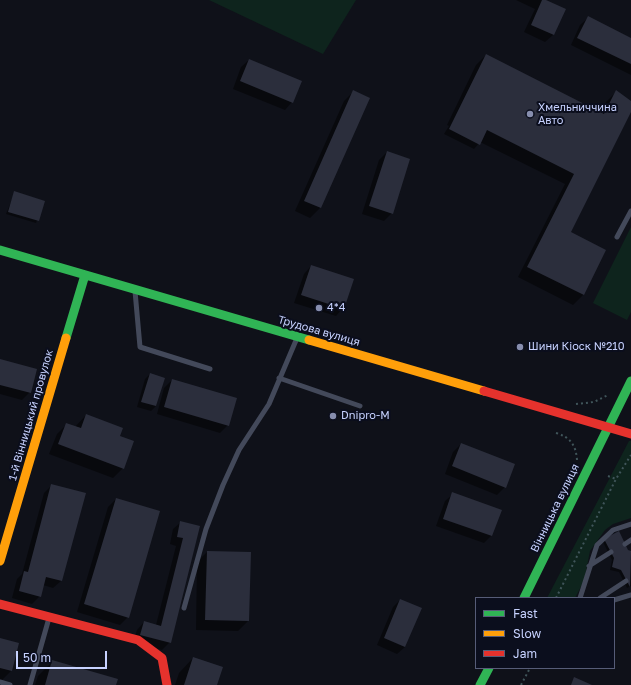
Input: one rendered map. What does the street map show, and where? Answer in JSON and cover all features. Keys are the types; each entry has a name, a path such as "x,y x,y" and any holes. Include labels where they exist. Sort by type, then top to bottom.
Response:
{"main road":[{"name":"Трудова вулиця","path":"0,250 631,434"},
{"name":"1-й Вінницький провулок","path":"0,561 85,275"},
{"name":"Вінницька вулиця","path":"524,597 631,381"},
{"path":"0,604 138,640 162,658 167,685"},
{"path":"480,685 488,669"}],"lane":[{"path":"617,237 631,211"},
{"path":"135,290 140,347 210,369"},
{"path":"184,608 206,529 223,485 239,450 269,404 297,337"},
{"path":"279,378 360,406"},
{"path":"580,597 597,545 613,530 631,524"},
{"path":"625,544 631,540"},
{"path":"589,566 611,552"},
{"path":"602,597 626,581"},
{"path":"615,600 631,595"},
{"path":"30,685 49,618"},
{"path":"0,682 10,685"}],"path":[{"path":"572,404 594,402 607,396 610,392"},
{"path":"556,433 566,436 572,442 576,452 576,464"},
{"path":"557,597 616,479 631,454"},
{"path":"608,476 616,479"},
{"path":"521,685 529,669"}],"green space":[{"path":"209,0 356,0 323,54"},
{"path":"631,227 631,312 627,320 593,303"},
{"path":"629,441 631,441 631,518 613,524 605,530 590,551 584,581 576,597 548,597"}],"building":[{"path":"542,0 546,0 566,9 554,35 531,25"},
{"path":"588,16 631,38 631,64 577,38"},
{"path":"486,54 604,114 616,90 631,101 631,112 571,232 606,250 584,295 527,267 574,174 487,130 480,145 449,129"},
{"path":"249,59 302,81 293,103 240,81"},
{"path":"353,90 370,98 321,208 304,201"},
{"path":"387,151 410,159 393,214 369,206"},
{"path":"14,191 45,201 39,221 8,212"},
{"path":"311,265 354,279 344,309 301,295"},
{"path":"0,359 37,369 31,393 0,385"},
{"path":"150,373 165,378 156,406 141,402"},
{"path":"172,379 237,398 229,426 164,407"},
{"path":"86,414 123,428 120,436 134,441 124,469 58,444 66,423 81,428"},
{"path":"461,443 515,464 506,488 452,466"},
{"path":"51,484 86,493 62,581 46,577 41,597 19,591 24,571 28,572"},
{"path":"452,492 502,510 492,536 443,519"},
{"path":"116,498 160,511 129,618 84,604"},
{"path":"180,521 200,526 171,643 140,635 144,621 161,626 183,538 177,537"},
{"path":"619,531 628,550 631,551 630,587 621,570 612,567 614,558 604,539"},
{"path":"207,551 251,552 249,621 205,620"},
{"path":"400,599 422,608 405,647 384,638"},
{"path":"0,638 19,643 12,671 0,668"},
{"path":"193,657 223,667 217,685 184,685"},
{"path":"52,660 118,679 116,685 45,685"},
{"path":"574,677 592,685 571,685"}],"traffic: fast":[{"path":"0,250 309,340"},
{"path":"66,338 85,275"},
{"path":"524,597 631,381"},
{"path":"480,685 488,669"}],"traffic: slow":[{"path":"0,561 66,338"},
{"path":"309,340 484,391"}],"traffic: jam":[{"path":"484,391 631,434"},
{"path":"0,604 138,640 162,658 167,685"}],"place":[{"name":"Хмельниччина Авто","path":"530,114"},
{"name":"4*4","path":"319,308"},
{"name":"Шини Кіоск №210","path":"520,347"},
{"name":"Dnipro-M","path":"333,416"}]}
